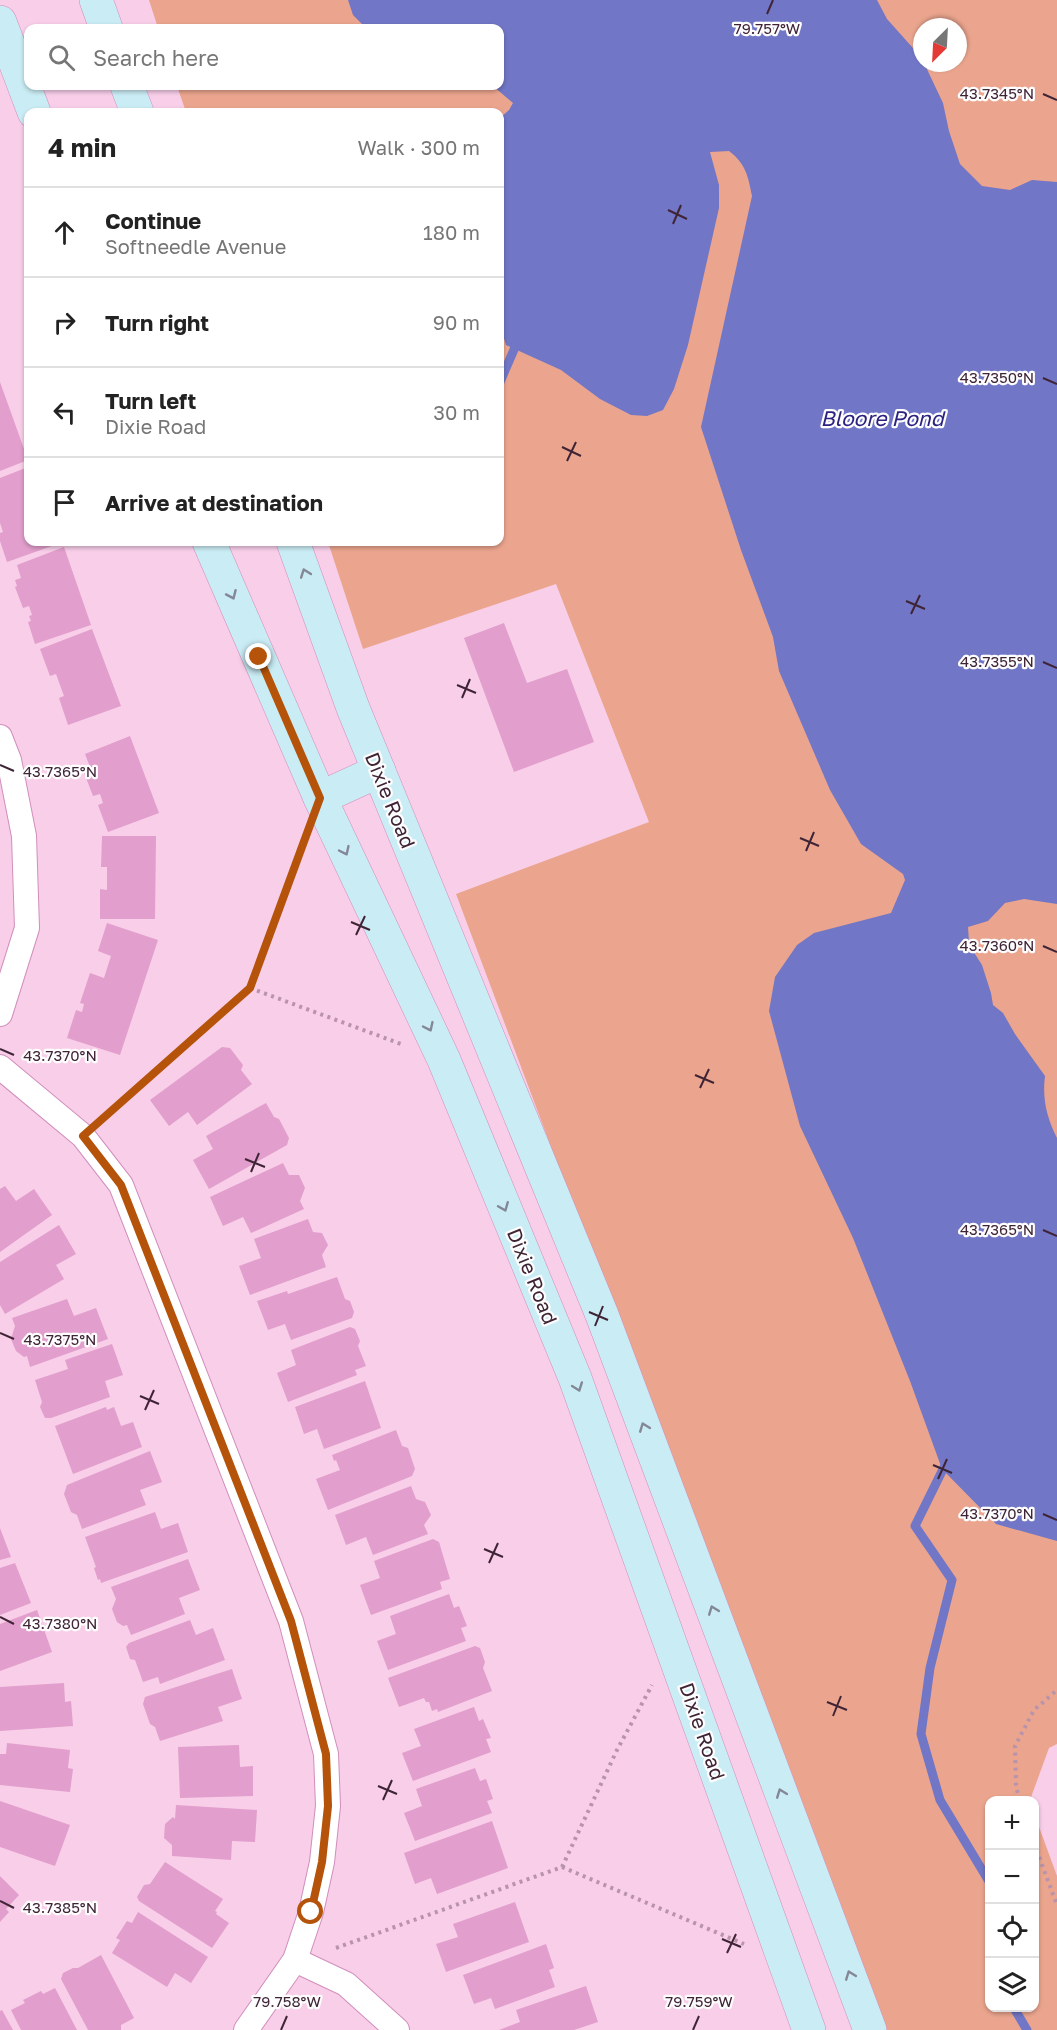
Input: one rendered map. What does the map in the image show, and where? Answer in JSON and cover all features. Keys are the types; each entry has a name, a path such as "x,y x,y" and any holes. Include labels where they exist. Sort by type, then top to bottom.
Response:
{"main road":[{"path":"96,0 105,24"},
{"path":"0,22 24,86"},
{"path":"26,90 32,108"},
{"path":"129,90 135,108"},
{"name":"Dixie Road","path":"211,546 320,798 444,1060 574,1378 809,2030"},
{"name":"Dixie Road","path":"294,546 353,708 602,1315 870,2030"},
{"path":"320,798 379,771"}],"street":[{"path":"0,737 9,760 24,836 27,928 0,1014"},
{"path":"0,1067 83,1136 121,1185 291,1621 326,1754 328,1806 322,1862 311,1912 295,1960 246,2030"},
{"path":"295,1960 346,1984 397,2030"}],"path":[{"path":"83,1136 250,988 320,798"},
{"path":"250,988 444,1060"},
{"path":"562,1867 617,1750 672,1646"},
{"path":"1019,1796 1016,1787 1016,1746 1034,1710 1057,1690"},
{"path":"1037,1850 1057,1905"},
{"path":"295,1960 355,1943 562,1867 784,1961"}],"shaded area":[{"path":"149,0 1057,0 1057,1744 1049,1748 1031,1796 985,1796 985,2012 1039,2012 1039,1827 1057,1876 1057,2030 883,2030 456,894 649,822 556,584 363,649 329,546 504,546 504,108 185,108 178,90 504,90 504,24 157,24"}],"water":[{"name":"Bloore Pond","path":"348,0 877,0 887,19 913,48 913,72 928,72 943,103 960,164 982,186 1010,190 1032,180 1057,182 1057,904 1024,899 1005,903 988,921 968,927 969,942 982,965 993,1005 1003,1013 1045,1076 1046,1108 1057,1138 1057,1541 996,1524 942,1469 853,1238 800,1126 769,1011 775,977 797,945 814,933 891,913 905,880 903,874 861,844 830,790 779,671 773,637 741,550 701,427 752,196 745,171 729,151 710,152 719,185 719,208 688,345 674,389 663,410 647,416 631,415 600,399 561,370 506,345 504,338 504,114 513,103 498,90 504,90 504,24 362,24 353,15"}],"building":[{"path":"0,382 24,449 24,462 0,471"},
{"path":"24,469 24,546 52,546 7,562 0,541 0,533 3,532 0,523 0,478"},
{"path":"64,547 91,625 35,644 28,622 31,621 29,616 32,615 29,606 23,608 15,587 17,586 15,580 21,578 17,565"},
{"path":"504,623 527,683 567,669 594,742 514,772 464,638"},
{"path":"92,629 121,706 68,725 59,698 64,696 56,674 50,676 40,649"},
{"path":"130,736 159,813 108,832 98,805 103,803 100,794 93,796 83,770 90,767 85,754"},
{"path":"102,836 156,836 155,919 100,919 100,889 107,890 107,867 101,867"},
{"path":"107,923 158,940 120,1055 67,1038 76,1010 82,1012 84,1004 80,1003 90,973 104,978 111,956 98,951"},
{"path":"222,1047 230,1048 243,1065 241,1070 252,1084 197,1125 188,1112 169,1126 150,1100"},
{"path":"266,1103 274,1117 279,1119 289,1138 287,1145 209,1189 193,1160 213,1149 206,1136"},
{"path":"283,1163 289,1175 299,1175 305,1188 300,1201 304,1209 251,1233 243,1217 223,1226 210,1197"},
{"path":"5,1186 16,1201 34,1189 52,1215 0,1252 0,1189"},
{"path":"308,1219 313,1232 322,1233 328,1245 322,1255 326,1267 250,1295 239,1266 261,1258 254,1239"},
{"path":"59,1225 76,1254 56,1265 64,1279 5,1314 0,1305 0,1262"},
{"path":"337,1277 345,1299 350,1301 354,1312 352,1318 291,1340 285,1324 268,1330 257,1301 287,1291 288,1294"},
{"path":"67,1299 74,1316 96,1308 108,1339 30,1367 27,1356 24,1357 16,1351 11,1339 15,1326 12,1318"},
{"path":"350,1327 355,1329 360,1341 358,1346 366,1366 355,1370 357,1375 288,1402 277,1373 296,1365 291,1350"},
{"path":"112,1344 123,1375 105,1381 110,1397 51,1418 45,1418 40,1407 42,1402 35,1380 68,1369 65,1360"},
{"path":"365,1381 381,1428 324,1449 317,1429 304,1434 295,1407"},
{"path":"106,1407 107,1410 114,1407 121,1426 133,1422 142,1447 73,1474 55,1426"},
{"path":"396,1430 402,1446 408,1448 415,1469 412,1476 328,1510 316,1479 340,1470 332,1455"},
{"path":"150,1451 162,1482 140,1490 146,1505 82,1529 77,1515 71,1512 64,1494 67,1485"},
{"path":"411,1486 416,1499 425,1502 431,1515 424,1525 428,1534 373,1555 366,1537 346,1545 335,1515"},
{"path":"155,1512 161,1529 178,1523 188,1552 101,1583 100,1579 98,1580 94,1568 96,1567 85,1537"},
{"path":"0,1528 11,1557 0,1560"},
{"path":"433,1539 439,1542 450,1579 440,1582 442,1589 371,1615 360,1585 380,1578 374,1561"},
{"path":"188,1559 200,1590 179,1598 185,1614 131,1635 127,1625 123,1626 117,1622 112,1609 116,1599 111,1587"},
{"path":"15,1563 31,1603 0,1615 0,1568"},
{"path":"449,1594 454,1608 459,1606 467,1626 461,1628 466,1641 388,1670 377,1641 396,1634 390,1616"},
{"path":"37,1610 52,1652 0,1671 0,1624"},
{"path":"190,1620 196,1635 213,1628 225,1660 160,1684 158,1677 143,1682 135,1660 130,1659 126,1647 129,1643"},
{"path":"475,1646 480,1648 485,1662 483,1668 492,1691 438,1712 437,1709 432,1711 429,1702 426,1702 424,1698 399,1707 388,1678"},
{"path":"232,1669 242,1699 218,1707 223,1721 160,1741 155,1727 150,1724 143,1704 145,1697"},
{"path":"64,1683 65,1702 71,1701 73,1726 0,1731 0,1687"},
{"path":"474,1707 479,1721 483,1719 491,1738 486,1739 491,1752 413,1781 402,1753 421,1746 414,1729"},
{"path":"7,1743 70,1750 68,1768 73,1769 70,1792 0,1785 0,1754 6,1754"},
{"path":"239,1745 240,1767 253,1766 253,1796 180,1798 178,1747"},
{"path":"475,1768 480,1781 486,1779 493,1799 487,1801 492,1813 415,1841 404,1813 422,1806 416,1789"},
{"path":"0,1801 70,1825 55,1866 0,1847"},
{"path":"176,1805 257,1810 255,1842 232,1841 231,1860 172,1856 172,1845 164,1838 165,1824 173,1817 175,1819"},
{"path":"492,1821 508,1868 437,1894 431,1878 415,1884 404,1853"},
{"path":"165,1862 223,1899 215,1911 229,1923 212,1948 139,1901 137,1897 144,1885 150,1884"},
{"path":"0,1876 19,1895 6,1909 9,1912 0,1922"},
{"path":"515,1902 529,1942 446,1972 436,1944 458,1937 453,1924"},
{"path":"138,1912 208,1957 191,1983 175,1973 167,1987 112,1953 120,1940 116,1938 127,1921 132,1923"},
{"path":"546,1944 554,1968 549,1970 555,1987 495,2009 491,1998 474,2004 463,1975"},
{"path":"101,1955 134,2018 121,2025 121,2030 88,2030 61,1979 63,1973 78,1968"},
{"path":"586,1986 598,2022 574,2030 499,2030 520,2022 516,2010"},
{"path":"55,1988 77,2030 21,2030 11,2010 25,2003 23,2000 41,1991 43,1994"},
{"path":"2,2010 13,2030 0,2030 0,2011"}],"waterway":[{"path":"504,373 519,338"},
{"path":"947,1461 915,1526 952,1580 930,1668 921,1734 940,1800 985,1875"},
{"path":"1016,2012 1027,2030"}],"route":[{"path":"259,657 320,798 250,988 83,1136 121,1185 291,1621 326,1754 328,1806 322,1862 311,1912"}]}
